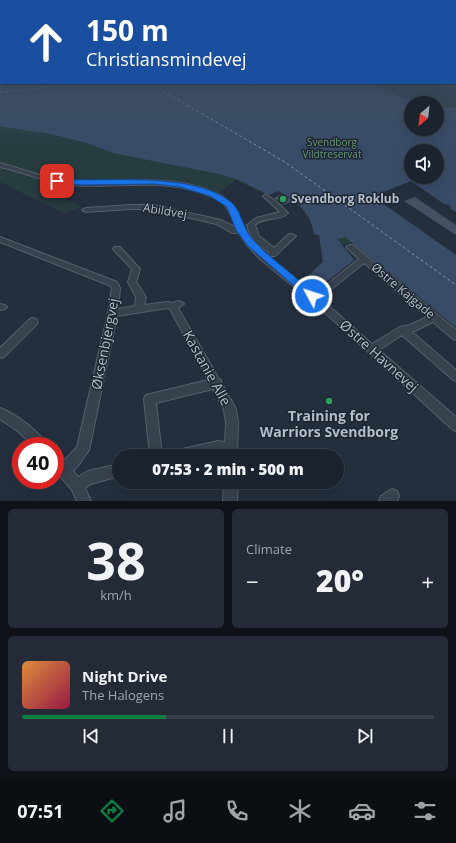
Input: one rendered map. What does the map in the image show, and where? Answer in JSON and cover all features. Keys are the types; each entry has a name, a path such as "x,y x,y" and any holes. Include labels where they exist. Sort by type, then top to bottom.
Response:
{"street":[{"name":"Østre Havnevej","path":"0,165 45,179 57,181 82,183 154,182 192,188 212,194 225,201 234,211 241,230 251,244 372,349 456,425"},
{"path":"266,196 284,213 280,216 258,219 251,225 262,244 274,252"},
{"name":"Abildvej","path":"86,210 153,207 219,223 235,230 241,230"},
{"path":"266,257 292,236"},
{"name":"Øksenbjergvej","path":"0,239 114,284 116,288 113,314 83,450 64,470"},
{"name":"Østre Kajgade","path":"350,247 456,336"},
{"path":"113,314 140,309 141,297 132,282 136,269 117,249"},
{"path":"314,298 364,259"},
{"name":"Kastanie Alle","path":"140,309 176,305 230,409 232,422 231,449"},
{"path":"372,349 403,330 412,328 434,317"},
{"path":"0,354 33,322"},
{"path":"403,330 456,376"},
{"path":"155,449 150,399 217,383"},
{"path":"0,413 23,428 32,437"},
{"path":"209,449 218,447 223,449"},
{"path":"64,470 77,485 84,501"},
{"path":"77,485 88,478 112,472"},
{"path":"230,501 231,489"}],"green space":[{"name":"Svendborg Vildtreservat","path":"0,100 404,100 404,136 444,136 444,100 456,100 456,212 451,209 450,205 444,204 415,184 444,184 444,144 404,144 404,184 376,195 375,198 456,255 456,328 353,243 342,245 354,259 319,287 306,276 323,261 319,234 299,204 278,191 268,195 236,180 219,193 185,183 155,180 84,181 56,179 43,186 81,207 64,213 0,182"}],"water":[{"name":"Svendborg Vildtreservat","path":"0,100 404,100 404,136 444,136 444,108 456,107 456,212 451,209 450,205 444,204 415,184 444,184 444,144 404,144 404,184 376,195 375,198 456,255 456,327 345,237 337,239 354,260 320,287 316,285 317,283 307,277 323,262 319,235 314,234 309,219 302,208 292,199 279,191 269,195 236,179 219,174 113,153 87,143 46,133 0,126"}],"building":[{"name":"Svendborg Roklub","path":"282,194 293,201 284,205 274,198"},
{"path":"415,197 456,225 456,235 404,201"}],"ferry route":[{"path":"179,100 285,162 456,285"}],"place":[{"name":"Svendborg Roklub","path":"283,199"},
{"name":"Training for Warriors Svendborg","path":"329,401"}],"route":[{"path":"57,181 71,183 133,181 167,183 181,185 212,194 225,201 234,211 241,230 251,244 312,296"}]}
